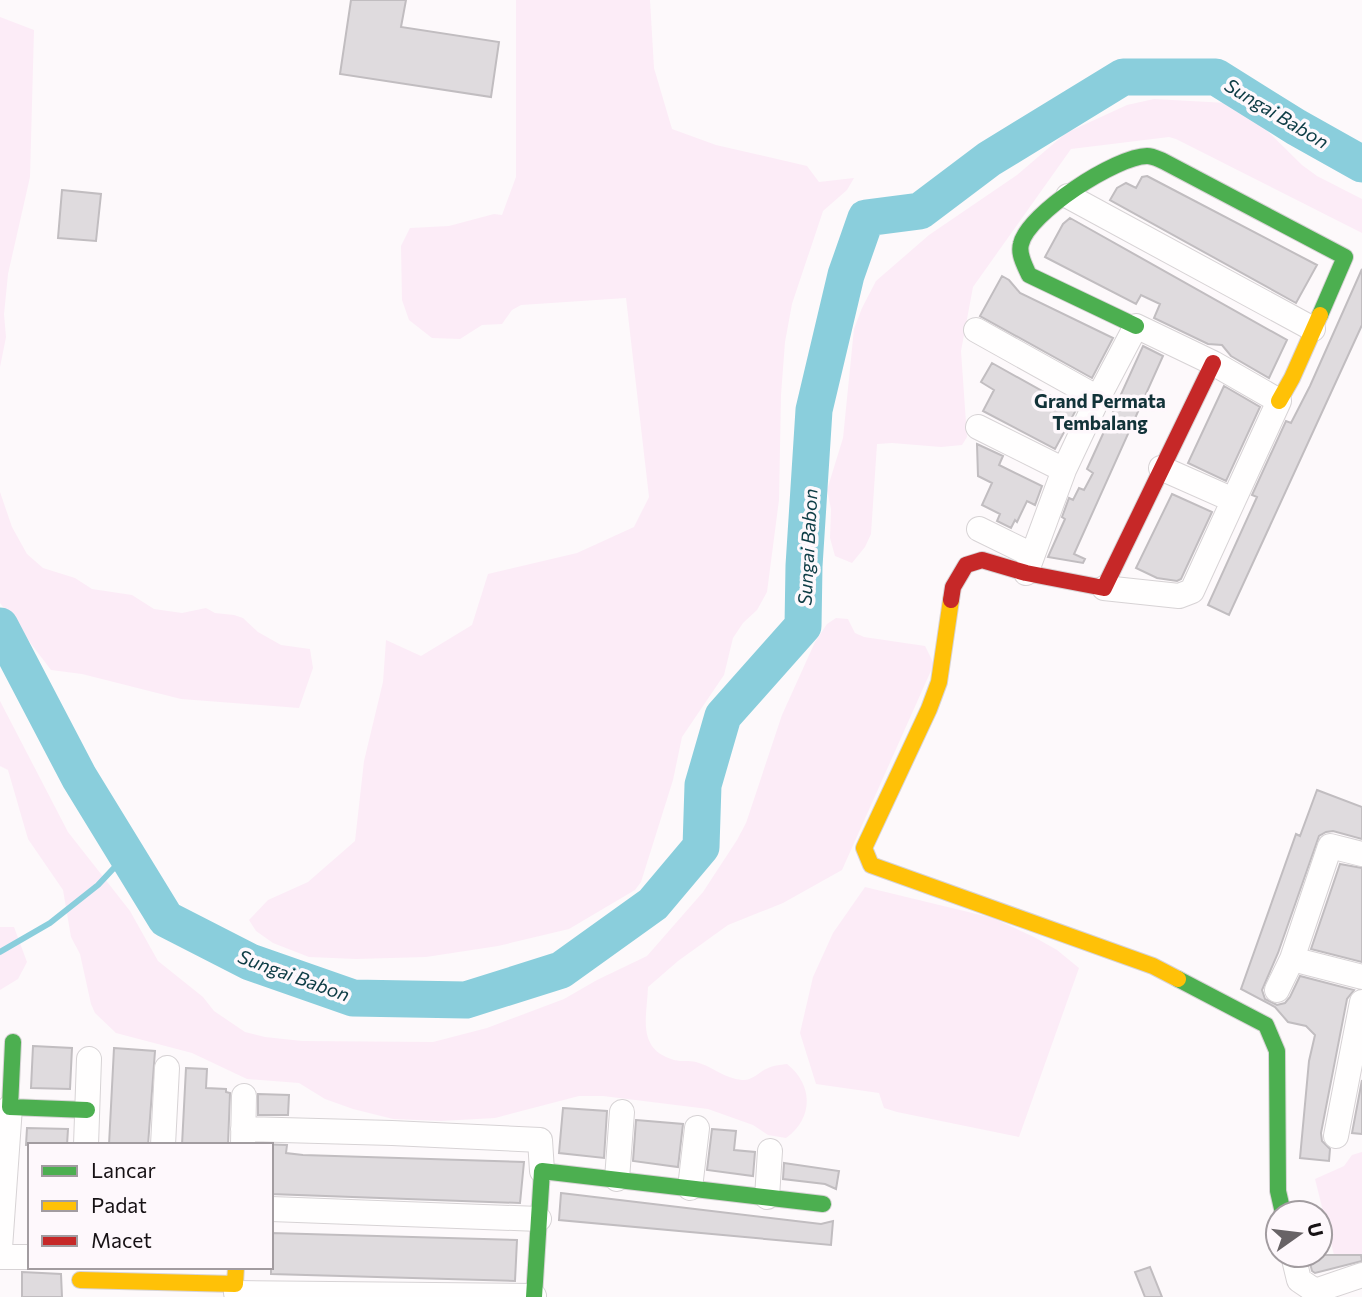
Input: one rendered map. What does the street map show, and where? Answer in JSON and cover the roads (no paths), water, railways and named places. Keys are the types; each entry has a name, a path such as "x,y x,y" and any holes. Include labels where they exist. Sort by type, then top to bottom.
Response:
{"street":[{"path":"1279,401 1213,363 1029,275 1021,260 1021,242 1037,219 1100,172 1147,155 1345,257 1292,378 1192,591 1179,596 1104,589 1029,564 982,560 966,565 953,587 939,682 864,848 872,865 881,869 1153,966 1266,1025 1277,1051 1280,1199"},
{"path":"1068,196 1314,329"},
{"path":"1029,564 1064,470 1136,326"},
{"path":"976,330 1098,398"},
{"path":"1104,589 1213,363"},
{"path":"978,427 1064,470"},
{"path":"1161,468 1233,500"},
{"path":"979,529 1029,564"},
{"path":"1277,990 1292,958 1330,846 1362,854"},
{"path":"1292,958 1362,977"},
{"path":"1336,1136 1362,1002"},
{"path":"0,1248 13,1042"},
{"path":"86,1143 89,1059"},
{"path":"163,1143 167,1068"},
{"path":"80,1281 158,1274 236,1285 534,1296 542,1171 540,1140 392,1133 243,1137 244,1096"},
{"path":"10,1107 87,1110"},
{"path":"617,1180 622,1112"},
{"path":"690,1188 697,1128"},
{"path":"768,1197 770,1151"},
{"path":"542,1171 823,1204"},
{"path":"273,1209 539,1219"},
{"path":"0,1257 28,1257"},
{"path":"1296,1269 1299,1280 1315,1291 1362,1275"}],"waterway":[{"name":"Sungai Babon","path":"0,626 79,777 166,919 250,962 353,998 466,1000 561,970 653,904 701,847 703,785 723,716 803,626 814,410 846,275 866,218 920,211 989,159 1123,77 1216,77 1362,164"},
{"path":"0,952 50,923 98,885 127,854"}],"district":[{"name":"Grand Permata Tembalang","path":"1100,411"}]}
